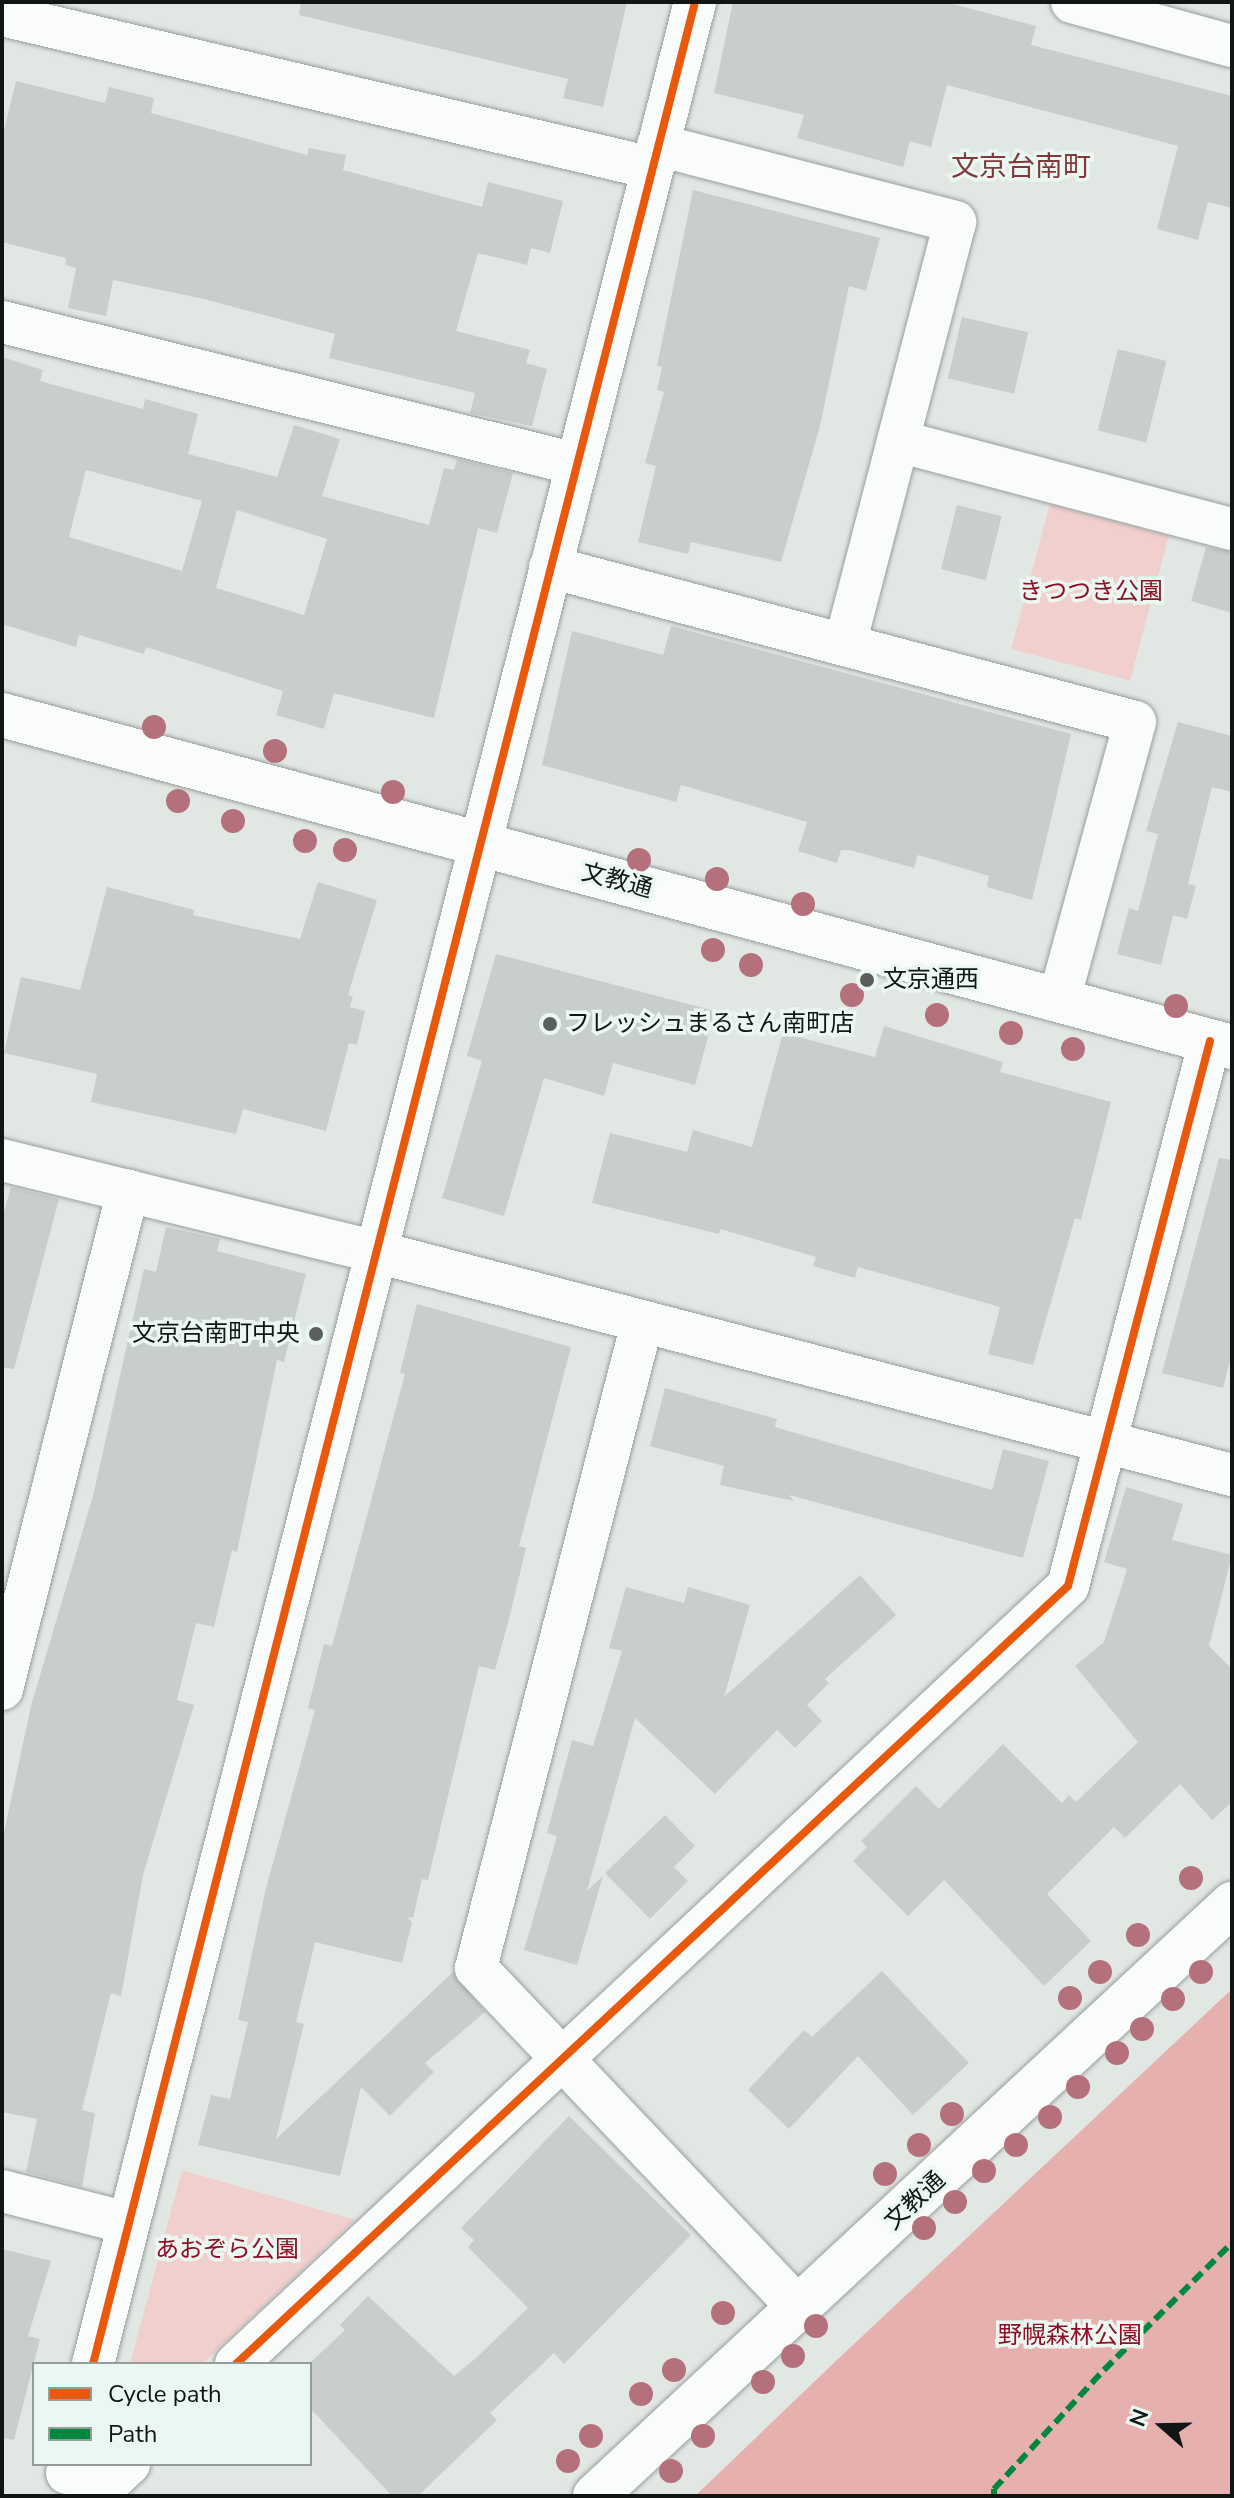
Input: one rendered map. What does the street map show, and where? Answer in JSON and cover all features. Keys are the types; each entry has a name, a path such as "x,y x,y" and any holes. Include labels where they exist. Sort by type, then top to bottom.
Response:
{"street":[{"path":"93,2362 373,1251 695,2"},
{"path":"1072,2 1232,46"},
{"path":"2,15 955,222 845,645"},
{"path":"2,322 576,464"},
{"path":"898,441 1232,529"},
{"path":"550,567 1135,722 1059,999"},
{"name":"文教通","path":"2,715 1221,1044"},
{"path":"238,2362 1068,1586 1105,1441 1221,1044"},
{"path":"2,1160 373,1251 1232,1475"},
{"path":"2,1689 128,1191"},
{"path":"642,1323 476,1968 800,2309"},
{"name":"文教通","path":"595,2496 800,2309 1232,1904"},
{"path":"2,2191 128,2223"},
{"path":"65,2478 116,2476 127,2466"}],"green space":[{"name":"きつつき公園","path":"1050,504 1169,536 1130,681 1011,649"},
{"name":"野幌森林公園","path":"1232,1989 1232,2496 695,2496 838,2359"},
{"name":"あおぞら公園","path":"182,2170 355,2220 204,2362 131,2362"}],"building":[{"path":"301,2 627,2 603,107 563,98 568,79 299,15"},
{"path":"733,2 945,2 1036,26 1031,45 1232,96 1232,208 1208,202 1198,240 1157,229 1178,146 947,85 931,147 910,141 903,167 797,138 804,115 714,93"},
{"path":"16,81 105,103 109,87 154,98 151,113 307,155 309,148 346,155 343,170 482,207 488,182 563,201 550,253 531,248 527,265 478,253 456,331 530,350 526,363 547,369 532,426 470,413 475,393 329,358 335,334 204,299 113,280 106,316 68,308 76,268 65,265 66,258 2,242 2,139"},
{"path":"693,190 880,238 866,291 849,286 820,426 781,562 691,542 688,554 638,542 656,466 645,463 664,392 657,390 662,367 657,366"},
{"path":"962,317 1028,332 1014,394 948,378"},
{"path":"1118,349 1167,361 1146,443 1098,431"},
{"path":"2,357 43,370 40,381 143,409 145,399 198,414 188,454 277,477 294,425 340,439 322,496 429,525 444,468 454,470 457,459 513,473 497,533 478,528 434,718 334,693 324,729 276,715 283,691 146,647 144,654 79,635 76,647 2,624","holes":["86,470 202,501 182,571 69,537","237,510 327,539 304,615 216,588"]},
{"path":"957,505 1002,516 986,580 941,569"},
{"path":"1206,547 1232,552 1232,613 1191,601"},
{"path":"671,626 1071,734 1032,900 987,887 989,876 918,855 914,868 850,850 841,850 837,863 798,851 807,822 681,785 676,802 542,765 572,631 663,655"},
{"path":"1178,722 1232,736 1232,792 1212,787 1188,884 1196,886 1187,919 1173,915 1161,965 1117,954 1129,908 1138,911 1158,834 1146,831"},
{"path":"318,882 377,900 348,995 353,996 350,1007 365,1011 357,1045 349,1043 326,1131 243,1109 236,1134 91,1102 97,1074 4,1053 21,977 80,990 107,887 194,910 193,915 300,939"},
{"path":"496,954 715,1011 695,1085 613,1063 604,1096 544,1078 504,1216 442,1198 482,1061 467,1056"},
{"path":"884,1026 1003,1062 1000,1072 1111,1102 1081,1220 1075,1218 1033,1365 988,1354 1000,1307 858,1267 855,1278 813,1266 816,1257 720,1229 719,1234 592,1203 610,1133 687,1152 693,1130 752,1147 783,1033 875,1057"},
{"path":"1219,1158 1232,1160 1232,1353 1223,1388 1162,1373"},
{"path":"11,1187 59,1199 14,1369 2,1367 2,1219"},
{"path":"166,1227 220,1239 217,1251 306,1274 284,1362 277,1360 237,1552 232,1550 214,1627 196,1623 177,1700 194,1705 143,1875 121,1996 111,1993 82,2110 95,2113 82,2187 26,2172 37,2119 2,2112 2,1842 31,1706 93,1496 144,1269 156,1272"},
{"path":"417,1304 571,1347 519,1546 526,1548 509,1619 495,1670 479,1666 428,1880 422,1879 413,1918 407,1917 412,1922 402,1963 315,1942 296,2022 304,2024 276,2139 453,1972 485,2012 425,2063 434,2072 390,2116 361,2087 340,2176 198,2145 211,2095 230,2099 248,2022 238,2020 265,1892 315,1710 308,1708 324,1644 332,1646 405,1374 400,1373"},
{"path":"665,1388 777,1419 775,1427 992,1490 1003,1449 1049,1461 1023,1558 789,1495 794,1501 720,1485 724,1466 650,1446"},
{"path":"1126,1487 1183,1504 1172,1540 1232,1555 1209,1646 1232,1669 1232,1802 1212,1820 1180,1784 1125,1838 1114,1827 1047,1894 1091,1941 1044,1986 944,1880 908,1916 853,1861 867,1847 861,1841 916,1786 939,1809 1003,1744 1062,1803 1069,1795 1076,1802 1138,1742 1075,1666 1104,1642 1127,1569 1104,1562"},
{"path":"860,1575 896,1615 825,1679 829,1683 807,1705 822,1721 795,1748 777,1730 715,1794 635,1718 587,1891 603,1876 577,1965 524,1950 557,1836 547,1833 572,1740 593,1746 622,1651 609,1648 626,1587 684,1603 688,1587 750,1605 724,1697"},
{"path":"665,1815 695,1846 674,1867 688,1881 650,1919 605,1873"},
{"path":"882,1971 969,2063 913,2115 858,2056 789,2129 748,2090 804,2030 812,2037"},
{"path":"569,2116 691,2235 564,2364 554,2353 490,2413 497,2420 418,2496 392,2496 312,2410 311,2362 345,2330 340,2325 368,2296 454,2376 475,2359 528,2308 468,2247 474,2240 461,2228"},
{"path":"2,2249 51,2261 28,2336 40,2339 14,2440 2,2438"}],"marked path":[{"path":"994,2496 994,2489 1104,2370 1232,2243"}],"cycle path":[{"path":"94,2362 695,2"},
{"path":"238,2362 1068,1586 1210,1041"}],"place":[{"name":"文京通西","path":"867,980"},
{"name":"フレッシュまるさん南町店","path":"550,1024"},
{"name":"文京台南町中央","path":"316,1334"}],"district":[{"name":"文京台南町","path":"1021,167"}]}
